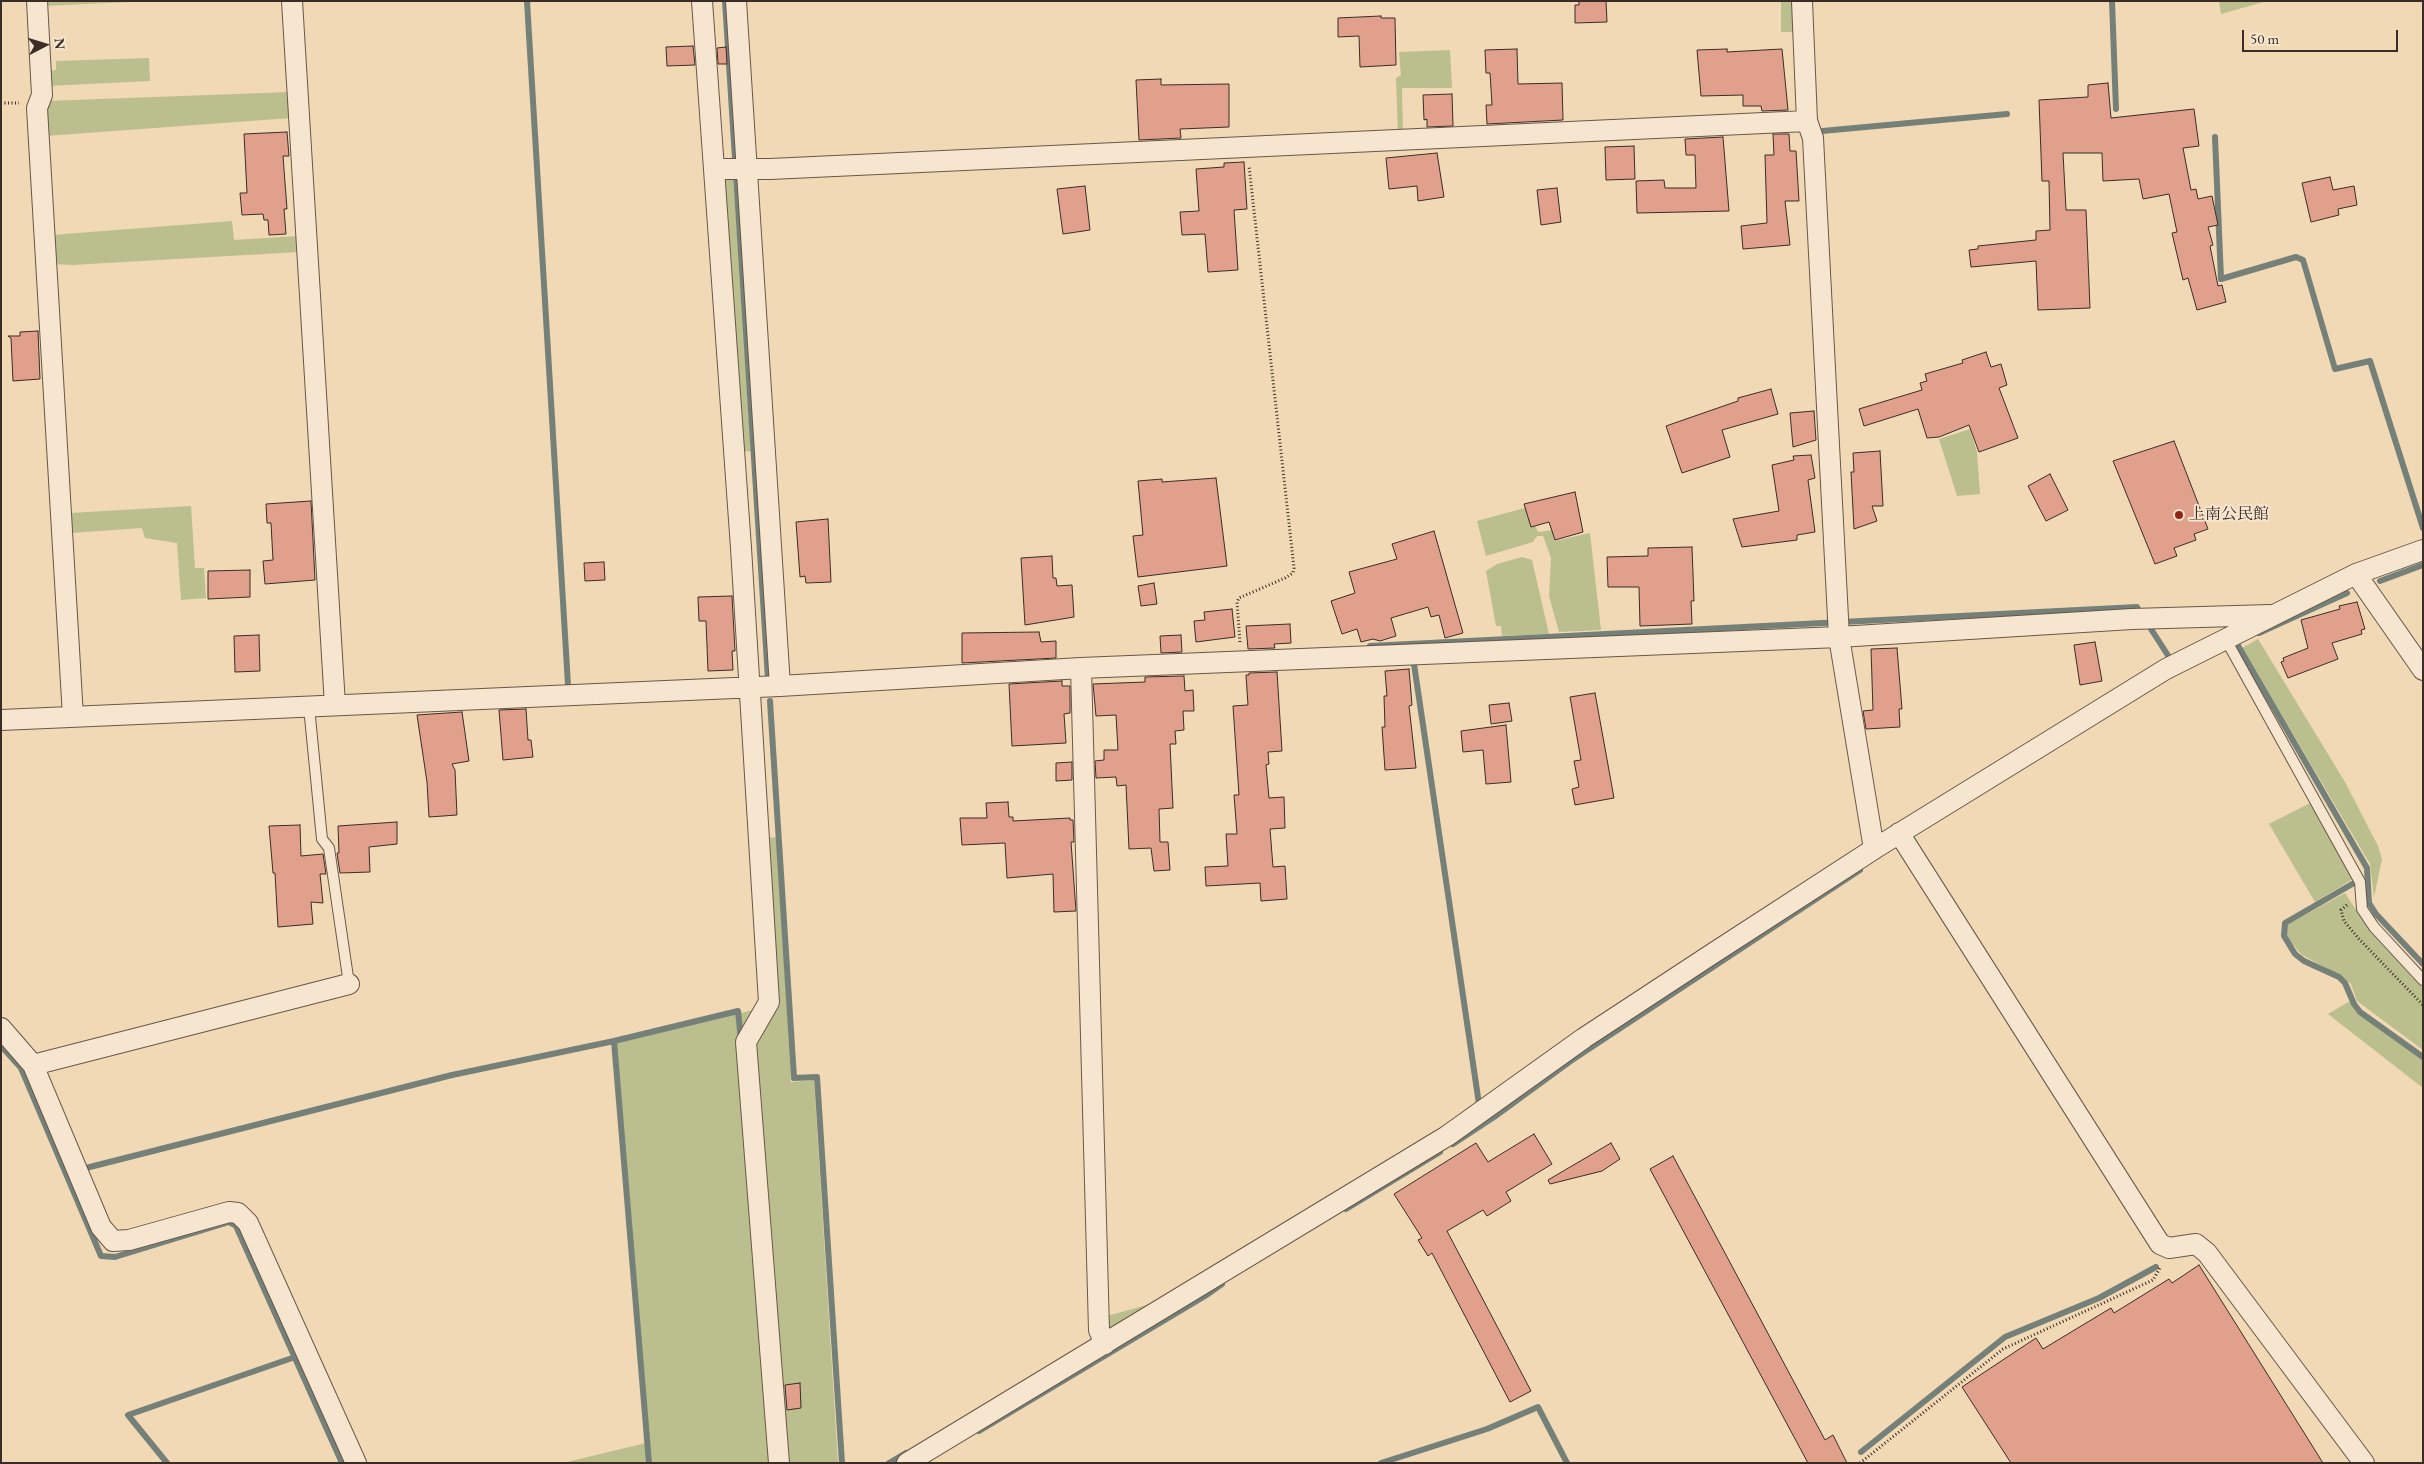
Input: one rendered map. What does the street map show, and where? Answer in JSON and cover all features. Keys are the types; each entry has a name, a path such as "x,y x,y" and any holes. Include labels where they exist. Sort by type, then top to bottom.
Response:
{"street":[{"path":"37,1 42,96 37,108 72,710"},
{"path":"292,1 335,699"},
{"path":"702,1 733,169 780,678"},
{"path":"736,1 733,169 749,680 769,1002 746,1042 779,1463"},
{"path":"1802,1 1807,121 1813,138 1838,627 1874,849"},
{"path":"733,169 1807,121"},
{"path":"907,1463 1102,1340 1447,1136 1584,1038 1874,849 1902,838 2166,669 2229,645 2270,616 2356,574 2423,550"},
{"path":"2356,574 2423,670"},
{"path":"1,720 72,710 309,707 335,699 780,678 1081,668 1838,627 2270,616"},
{"path":"1081,668 1102,1340"},
{"path":"1902,838 2160,1244 2169,1248 2196,1244 2207,1253 2364,1463"},
{"path":"33,1065 349,984"},
{"path":"1,1028 33,1065 101,1227 113,1241 129,1240 229,1212 238,1213 248,1223 356,1463"}],"lane":[{"path":"2229,645 2360,882 2362,909 2371,923 2423,980"},
{"path":"309,707 322,839 328,848 349,984"}],"path":[{"path":"1241,649 1237,602 1239,598 1286,578 1293,573 1294,568 1248,158"},
{"path":"1860,1463 2003,1348 2153,1280 2160,1271 2161,1259"}],"green space":[{"path":"42,1 152,1 42,6"},
{"path":"1781,1 1795,1 1798,32 1781,32"},
{"path":"2219,1 2267,1 2221,14"},
{"path":"1450,50 1452,88 1402,88 1403,134 1398,134 1396,78 1401,75 1399,52"},
{"path":"149,58 150,81 47,86 47,71 56,70 56,61"},
{"path":"289,92 291,118 46,136 46,101"},
{"path":"733,173 751,451 738,452 721,179"},
{"path":"232,221 234,240 298,236 299,252 72,265 54,264 52,235"},
{"path":"1970,429 1977,452 1980,494 1957,496 1939,439"},
{"path":"191,506 195,568 204,568 206,598 181,600 177,543 145,538 142,528 71,533 70,513"},
{"path":"1528,507 1538,532 1553,530 1555,541 1590,533 1601,630 1559,632 1549,596 1551,558 1543,536 1537,536 1533,542 1486,556 1477,521"},
{"path":"1522,557 1532,560 1549,634 1502,636 1501,626 1496,626 1486,571 1497,564"},
{"path":"2258,639 2345,782 2378,846 2382,859 2374,897 2370,864 2242,648"},
{"path":"2310,803 2353,879 2315,902 2269,824"},
{"path":"777,837 791,1082 814,1080 838,1463 563,1463 646,1443 612,1044 774,1005 761,839"},
{"path":"2345,893 2368,928 2423,985 2423,1050 2357,1001 2351,984 2341,976 2302,955 2287,938 2287,925"},
{"path":"2350,1001 2359,1013 2423,1059 2423,1088 2328,1014"},
{"path":"1154,1303 1105,1332 1103,1317"}],"building":[{"path":"1579,1 1606,1 1607,22 1575,23 1575,5 1579,5"},
{"path":"1381,16 1381,18 1395,18 1396,65 1360,67 1359,36 1338,37 1338,18"},
{"path":"693,46 695,65 667,66 666,47"},
{"path":"726,47 727,64 718,64 717,48"},
{"path":"1517,49 1518,84 1562,83 1563,120 1487,124 1486,105 1492,105 1490,73 1486,73 1485,50"},
{"path":"1727,49 1727,52 1782,49 1788,110 1762,111 1761,106 1743,106 1743,95 1701,96 1697,50"},
{"path":"1161,79 1161,85 1229,84 1229,127 1180,129 1181,138 1139,140 1136,80"},
{"path":"2108,83 2111,118 2194,109 2199,146 2183,148 2191,190 2196,189 2198,199 2212,196 2218,225 2208,227 2213,245 2210,246 2218,286 2222,285 2226,302 2197,310 2188,278 2183,280 2172,233 2177,232 2169,194 2143,199 2139,179 2103,181 2102,153 2063,153 2066,210 2086,210 2090,308 2038,310 2036,261 1971,267 1969,250 1978,249 1978,246 2036,240 2036,231 2050,230 2049,181 2042,181 2039,100 2088,97 2088,85"},
{"path":"1452,94 1453,126 1427,127 1427,119 1424,120 1423,95"},
{"path":"287,132 289,156 283,156 287,209 284,209 286,234 269,235 268,220 264,220 263,214 242,215 240,193 247,193 244,134"},
{"path":"1773,134 1789,134 1790,151 1796,151 1799,201 1785,201 1790,245 1743,249 1741,226 1767,223 1765,155 1774,155"},
{"path":"1723,137 1729,211 1637,213 1636,181 1664,180 1665,188 1696,188 1695,155 1686,155 1685,139"},
{"path":"1634,146 1635,179 1606,180 1605,147"},
{"path":"1437,153 1444,197 1418,201 1417,186 1389,189 1386,158"},
{"path":"1244,162 1247,209 1234,210 1238,270 1208,272 1205,234 1182,235 1180,212 1199,211 1196,169 1224,167 1224,163"},
{"path":"2330,177 2333,190 2354,186 2357,205 2338,209 2339,215 2311,222 2302,183"},
{"path":"1085,186 1090,230 1063,234 1057,189"},
{"path":"1557,188 1561,222 1541,225 1537,190"},
{"path":"38,331 40,379 13,381 11,338 8,336 20,336 20,332"},
{"path":"1986,352 1991,367 2001,364 2007,385 1999,388 2018,438 1979,452 1969,425 1939,437 1927,438 1918,409 1864,426 1859,409 1922,390 1920,383 1927,381 1925,374 1963,363 1962,360"},
{"path":"1771,389 1778,414 1722,430 1730,457 1682,473 1666,426 1738,401 1738,398"},
{"path":"1814,411 1816,440 1793,447 1790,413"},
{"path":"2174,441 2208,529 2194,534 2196,540 2174,548 2177,556 2155,564 2113,461"},
{"path":"1880,451 1883,506 1872,506 1877,521 1854,529 1851,472 1854,472 1853,453"},
{"path":"1811,455 1815,478 1808,480 1815,532 1797,535 1797,540 1742,547 1733,519 1779,511 1772,465 1794,460 1793,456"},
{"path":"2050,474 2068,510 2046,521 2028,486"},
{"path":"1216,478 1227,566 1138,577 1133,536 1143,535 1138,481 1162,479 1162,482"},
{"path":"1575,492 1583,532 1555,540 1549,522 1531,527 1524,504"},
{"path":"311,501 315,580 265,584 263,561 273,560 271,523 267,523 266,504"},
{"path":"828,519 831,582 806,583 805,576 800,577 796,522"},
{"path":"1434,531 1463,633 1445,638 1439,615 1431,617 1428,607 1391,618 1396,636 1380,641 1373,639 1361,642 1357,629 1342,634 1331,601 1355,593 1349,572 1397,559 1392,544"},
{"path":"1692,547 1694,601 1691,601 1692,624 1640,626 1639,587 1608,587 1607,557 1648,556 1648,548"},
{"path":"1052,556 1053,578 1056,578 1057,586 1072,585 1074,617 1025,625 1021,558"},
{"path":"604,562 605,580 585,581 584,563"},
{"path":"250,570 250,597 208,599 208,571"},
{"path":"1154,583 1157,604 1141,606 1138,586"},
{"path":"732,596 735,651 732,651 733,670 708,671 706,621 699,621 698,597"},
{"path":"2357,602 2365,629 2361,630 2362,634 2332,643 2338,659 2288,678 2281,662 2284,661 2283,658 2308,648 2301,620 2340,609 2339,606"},
{"path":"1232,609 1235,637 1196,642 1194,621 1205,620 1204,612"},
{"path":"1290,624 1291,643 1274,644 1275,648 1248,649 1246,626"},
{"path":"1039,632 1041,642 1056,641 1056,658 962,663 962,633"},
{"path":"259,635 260,671 235,672 234,636"},
{"path":"1181,635 1182,652 1161,653 1160,636"},
{"path":"2095,642 2102,681 2080,685 2074,645"},
{"path":"1897,648 1902,709 1899,709 1900,727 1866,729 1863,711 1873,710 1871,649"},
{"path":"1409,669 1412,705 1409,706 1416,768 1385,770 1382,727 1385,727 1384,696 1387,696 1385,671"},
{"path":"1277,672 1282,751 1268,752 1269,764 1266,765 1269,798 1284,797 1285,828 1270,829 1273,867 1285,866 1287,899 1261,901 1260,883 1206,886 1205,867 1228,866 1226,834 1237,834 1234,795 1239,795 1233,706 1248,705 1246,675 1249,675 1249,673"},
{"path":"1184,676 1185,691 1193,690 1194,711 1183,711 1184,730 1175,731 1176,744 1170,744 1173,808 1159,809 1160,842 1168,842 1170,870 1154,871 1151,848 1129,849 1126,785 1117,786 1116,777 1096,778 1095,761 1104,760 1104,750 1118,750 1116,715 1096,716 1093,684 1145,682 1145,677"},
{"path":"1062,681 1062,686 1070,686 1070,713 1064,714 1066,743 1012,746 1009,684"},
{"path":"1595,693 1614,798 1575,805 1572,789 1579,787 1574,761 1581,760 1570,697"},
{"path":"1509,703 1512,721 1491,724 1489,705"},
{"path":"526,709 528,740 531,740 533,757 503,760 499,710"},
{"path":"462,712 469,761 452,764 455,770 457,815 429,817 427,782 417,715"},
{"path":"1506,725 1511,782 1486,784 1483,750 1463,752 1461,731"},
{"path":"1072,762 1072,780 1056,781 1056,763"},
{"path":"1008,802 1009,817 1013,817 1013,821 1070,818 1070,820 1073,820 1074,842 1071,842 1076,911 1054,912 1053,874 1007,878 1005,843 962,845 960,818 987,818 986,803"},
{"path":"397,822 397,844 369,847 370,872 340,873 337,853 339,853 338,826"},
{"path":"300,825 301,856 323,854 326,874 320,874 323,903 311,902 313,924 278,927 275,873 273,873 269,826"},
{"path":"1534,1134 1552,1164 1506,1192 1511,1201 1487,1216 1483,1210 1447,1231 1531,1391 1510,1402 1432,1253 1428,1256 1418,1240 1422,1238 1394,1194 1476,1143 1488,1162"},
{"path":"1611,1143 1620,1159 1602,1171 1550,1184 1548,1180"},
{"path":"1673,1156 1825,1440 1833,1435 1847,1463 1808,1463 1650,1169"},
{"path":"2199,1265 2323,1463 2011,1463 1962,1387 2036,1338 2043,1349 2111,1308 2114,1313 2169,1279 2172,1283"},
{"path":"800,1383 801,1408 787,1410 785,1385"}],"waterway":[{"path":"527,1 568,685"},
{"path":"725,1 768,679"},
{"path":"2112,1 2116,109"},
{"path":"1822,131 2007,114"},
{"path":"2215,137 2221,279 2296,257 2303,260 2335,369 2370,361 2423,528"},
{"path":"2380,581 2423,565"},
{"path":"2259,633 2347,593"},
{"path":"1370,646 2137,607 2140,612"},
{"path":"2151,629 2169,657"},
{"path":"2237,644 2367,868 2369,903 2376,914 2423,964"},
{"path":"1414,664 1479,1104 1477,1108"},
{"path":"770,701 794,1078 817,1077 842,1463"},
{"path":"1453,1144 1494,1117 1572,1060 1860,870"},
{"path":"2354,883 2285,923 2284,936 2295,954 2304,961 2339,977 2345,983 2354,1004 2360,1012 2423,1057"},
{"path":"82,1169 452,1075 614,1041 738,1011 741,1040"},
{"path":"614,1041 649,1463"},
{"path":"1,1046 21,1068 101,1256 115,1257 229,1222 236,1226 342,1463"},
{"path":"1346,1209 1440,1152"},
{"path":"1861,1452 2005,1337 2099,1298 2156,1267"},
{"path":"979,1431 1222,1284"},
{"path":"167,1463 128,1415 295,1357"},
{"path":"1381,1463 1487,1429 1538,1407 1567,1463"},
{"path":"889,1463 906,1453"}],"place":[{"name":"上南公民館","path":"2179,515"}]}
